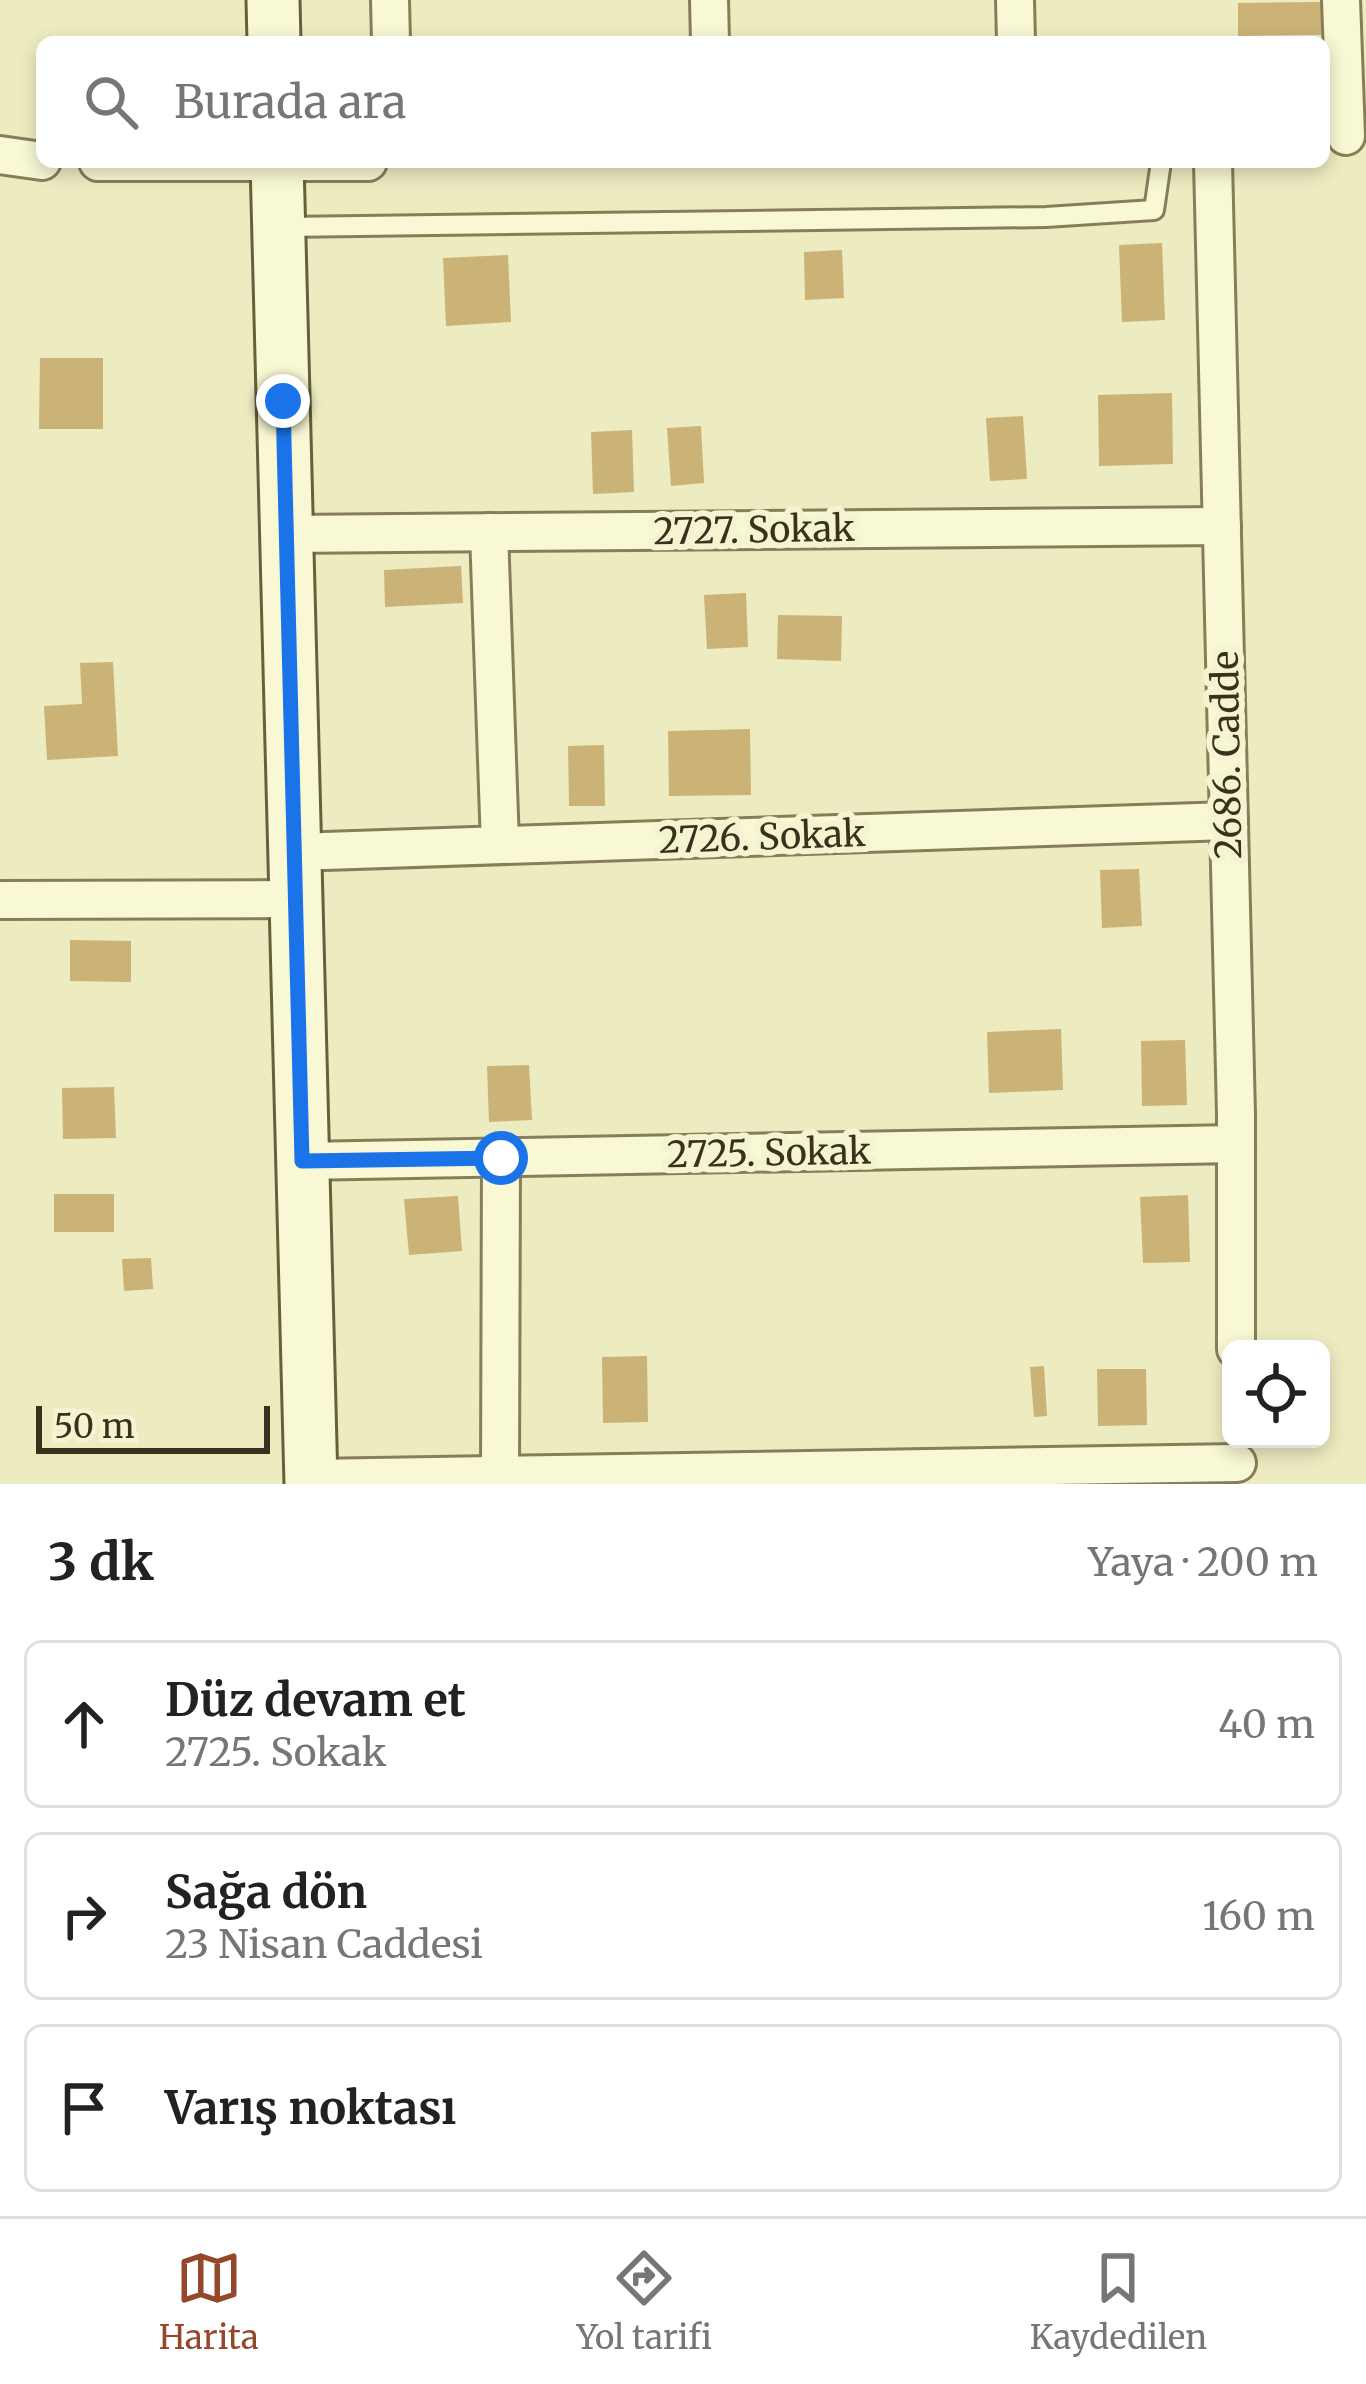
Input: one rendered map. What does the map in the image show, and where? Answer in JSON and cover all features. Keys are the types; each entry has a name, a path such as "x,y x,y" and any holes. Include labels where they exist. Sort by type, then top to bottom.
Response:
{"main road":[{"path":"274,0 274,36"},
{"path":"277,168 311,1481"}],"street":[{"path":"390,0 392,36"},
{"path":"709,0 710,36"},
{"path":"1015,0 1016,36"},
{"path":"1341,0 1345,136"},
{"name":"2686. Cadde","path":"1213,168 1236,1144 1236,1340"},
{"name":"2727. Sokak","path":"286,534 1222,526"},
{"path":"489,532 500,845"},
{"name":"2726. Sokak","path":"0,900 295,875 500,845 1229,821"},
{"name":"2725. Sokak","path":"302,1161 1236,1144"},
{"path":"500,1475 501,1158"},
{"path":"311,1481 1237,1462"}],"lane":[{"path":"279,226 1046,218 1154,210 1160,168"}],"building":[{"path":"1321,2 1321,35 1238,36 1238,3"},
{"path":"1162,243 1165,320 1122,322 1119,245"},
{"path":"842,250 844,298 805,300 804,252"},
{"path":"508,255 511,322 446,326 443,258"},
{"path":"40,358 103,358 103,429 39,429"},
{"path":"1172,393 1173,464 1099,466 1098,395"},
{"path":"1023,416 1027,479 990,481 986,418"},
{"path":"701,426 704,483 671,486 667,428"},
{"path":"632,430 634,492 593,494 591,432"},
{"path":"461,566 463,603 385,607 384,570"},
{"path":"746,593 748,647 707,649 704,595"},
{"path":"778,615 842,616 841,661 777,659"},
{"path":"113,662 118,756 47,760 44,706 82,704 80,663"},
{"path":"750,729 751,795 669,796 668,731"},
{"path":"604,745 605,806 569,806 568,746"},
{"path":"1139,869 1142,926 1102,928 1100,870"},
{"path":"70,940 131,941 131,982 70,981"},
{"path":"1061,1029 1063,1090 989,1093 987,1032"},
{"path":"1185,1040 1187,1105 1142,1106 1141,1041"},
{"path":"529,1065 532,1120 489,1122 487,1066"},
{"path":"114,1087 116,1138 63,1139 62,1088"},
{"path":"54,1194 114,1194 114,1232 54,1232"},
{"path":"1188,1195 1190,1262 1143,1263 1140,1197"},
{"path":"458,1196 462,1251 409,1255 404,1199"},
{"path":"151,1258 153,1289 124,1291 122,1259"},
{"path":"647,1356 648,1422 603,1423 602,1357"},
{"path":"1044,1366 1047,1416 1034,1417 1030,1367"},
{"path":"1097,1369 1146,1369 1147,1425 1098,1426"}],"route":[{"path":"283,401 302,1161 501,1158"}]}
